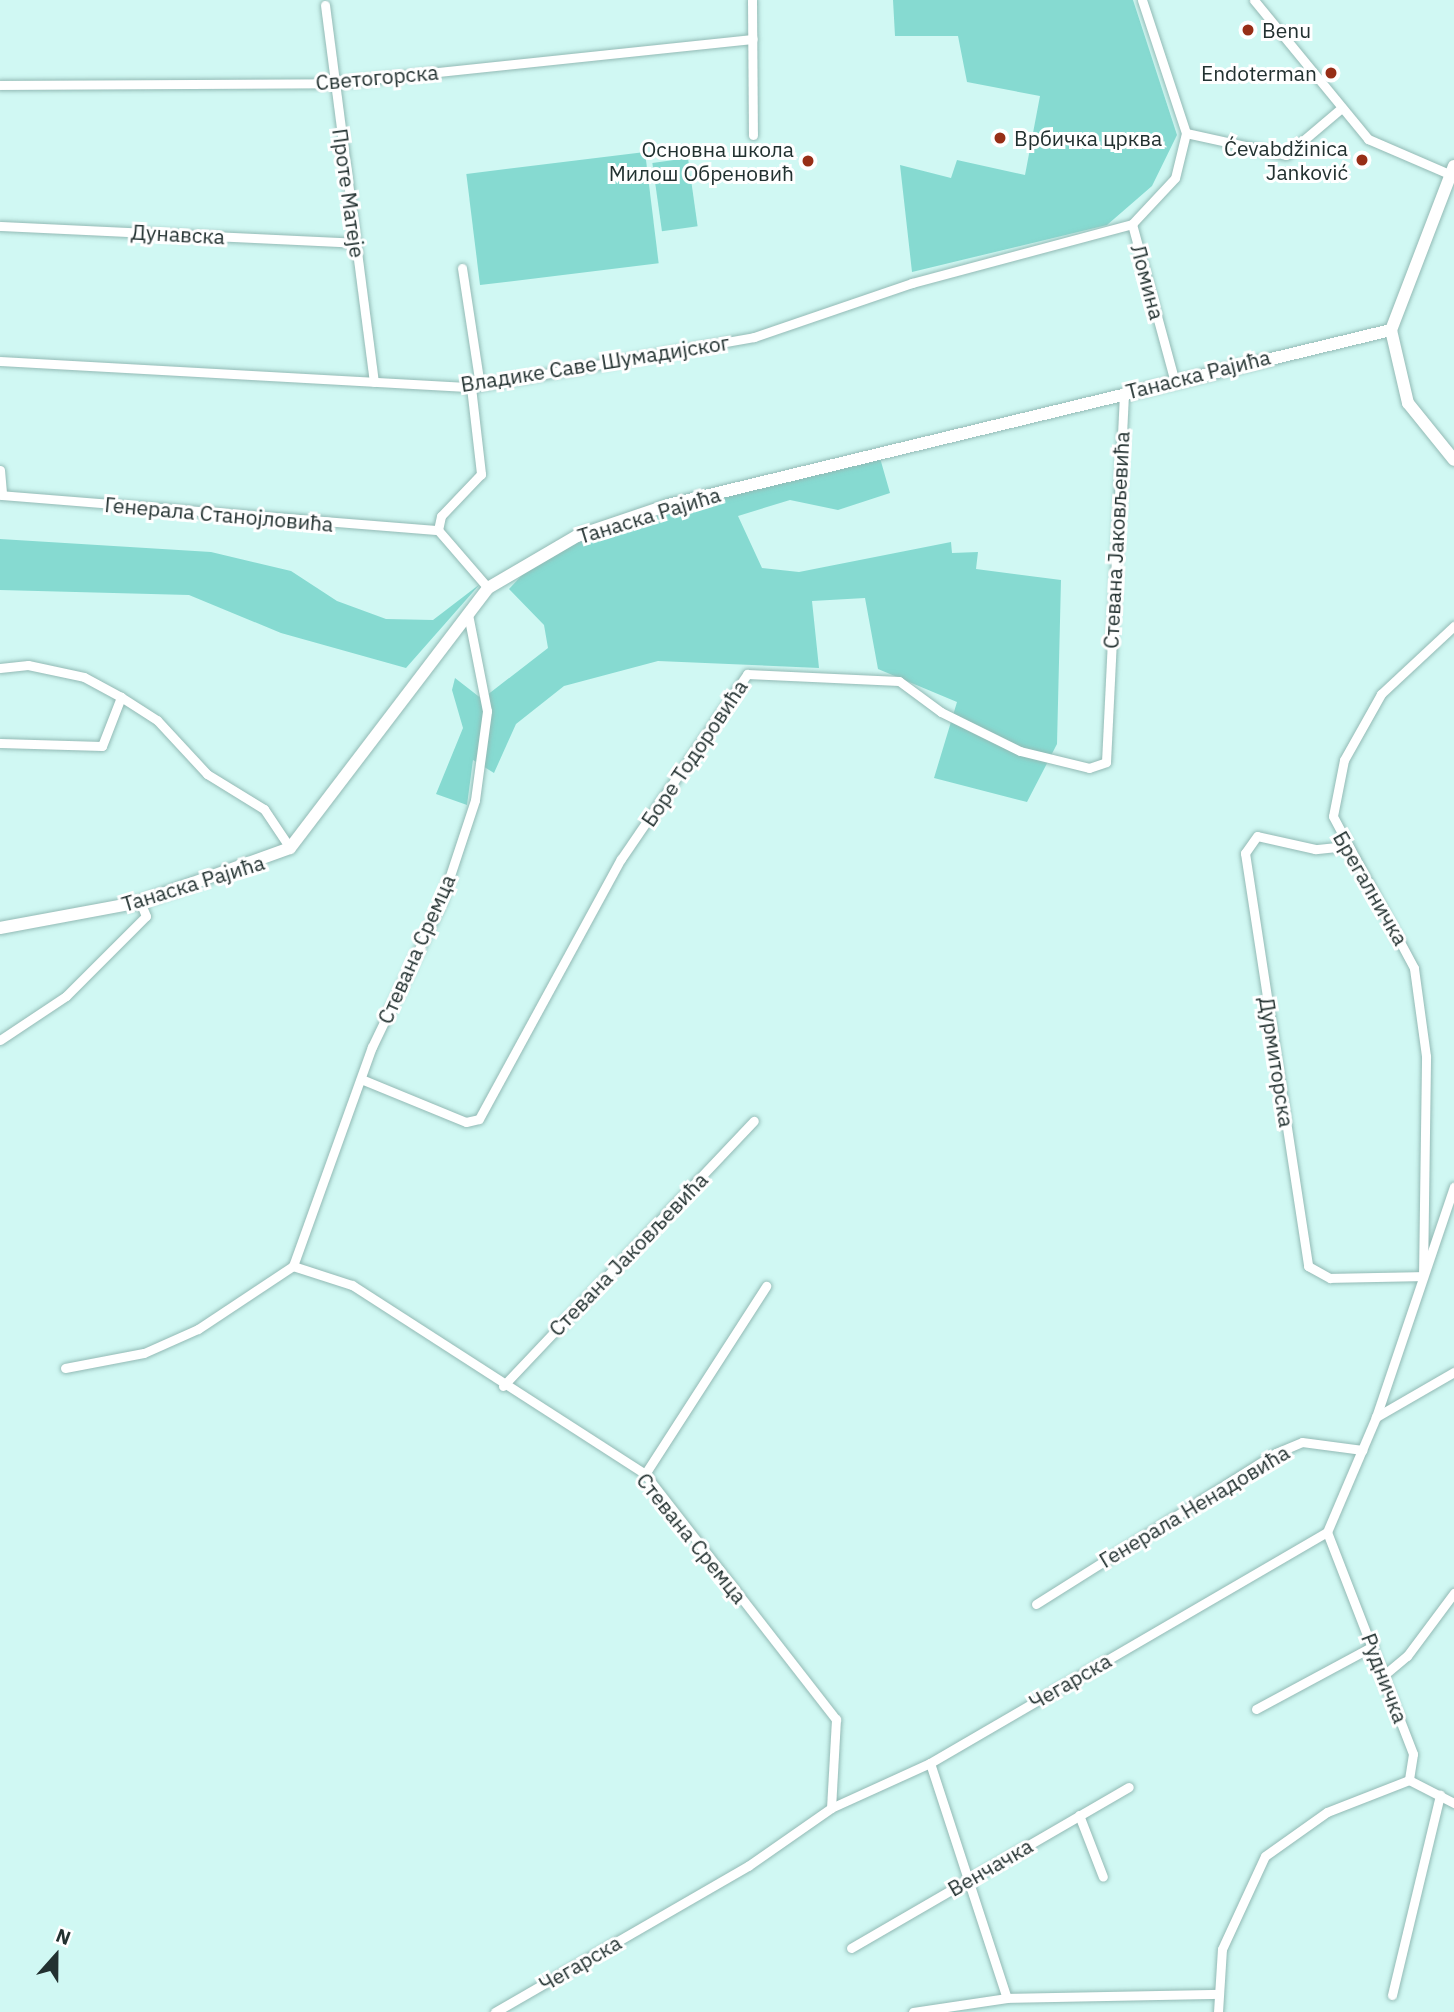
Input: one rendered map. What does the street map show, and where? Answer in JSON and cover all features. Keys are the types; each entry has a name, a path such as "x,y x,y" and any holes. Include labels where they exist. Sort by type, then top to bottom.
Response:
{"street":[{"path":"752,0 753,135"},
{"path":"1142,0 1186,133 1286,155 1339,110"},
{"path":"1254,0 1339,110 1380,147 1453,171 1391,330 1408,403 1454,460"},
{"name":"Проте Матеје","path":"325,5 374,382"},
{"name":"Светогорска","path":"0,85 334,83 753,39"},
{"name":"Ломина","path":"1174,379 1132,224 1175,178 1186,133"},
{"name":"Владике Саве Шумадијског","path":"0,360 475,386 754,337 912,283 1132,224"},
{"name":"Дунавска","path":"0,226 356,243"},
{"path":"462,268 475,386 481,474 441,516 438,530 488,588"},
{"name":"Танаска Рајића","path":"0,928 139,902 290,848 438,646 488,588 536,556 623,519 1174,379 1391,330"},
{"name":"Стевана Јаковљевића","path":"1108,689 1124,392"},
{"path":"0,470 1,495"},
{"name":"Генерала Станојловића","path":"1,495 438,530"},
{"name":"Стевана Сремца","path":"467,612 487,712 475,800 441,903 361,1079 293,1266 352,1286 503,1386 645,1474 836,1719 831,1808"},
{"name":"Брегалничка","path":"1423,1276 1426,1056 1414,968 1397,927 1346,846 1333,816 1344,760 1381,694 1454,626"},
{"path":"0,668 28,665 84,677 121,697 157,720 207,774 264,809 290,848"},
{"name":"Боре Тодоровића","path":"361,1079 466,1122 479,1119 608,882 747,674 899,681 990,737 1089,768 1106,762 1108,689"},
{"path":"0,743 103,746 121,697"},
{"name":"Дурмиторска","path":"1346,846 1315,849 1257,836 1245,853 1308,1266 1330,1278 1423,1276"},
{"path":"0,1040 66,996 146,916 139,902"},
{"name":"Стевана Јаковљевића","path":"503,1386 754,1121"},
{"path":"1327,1532 1376,1417 1454,1187"},
{"path":"65,1368 144,1353 198,1329 293,1266"},
{"path":"645,1474 766,1286"},
{"path":"1376,1417 1454,1372"},
{"name":"Генерала Ненадовића","path":"1036,1604 1276,1452 1302,1442 1362,1450"},
{"name":"Рудничка","path":"1327,1532 1413,1754 1409,1780"},
{"name":"Чегарска","path":"495,2012 748,1866 831,1808 930,1763 1327,1532"},
{"path":"1384,1675 1407,1656 1454,1593"},
{"path":"1256,1709 1373,1646"},
{"path":"930,1763 1007,1998"},
{"path":"1218,2012 1222,1949 1265,1856 1326,1812 1409,1780 1454,1803"},
{"name":"Венчачка","path":"851,1948 1129,1787"},
{"path":"1392,1995 1440,1795"},
{"path":"1079,1815 1102,1878"},
{"path":"913,2012 1007,1998 1219,1994"}],"shaded area":[{"path":"893,0 1133,0 1177,135 1152,186 1107,225 912,272 900,165 951,178 957,160 1025,175 1040,96 967,82 958,36 895,36"},
{"path":"645,152 659,263 480,285 466,174"},
{"path":"688,158 698,226 662,231 652,163"},
{"path":"880,458 890,493 838,510 790,500 738,516 762,568 799,572 951,542 952,553 978,552 976,569 1061,580 1057,744 1027,802 934,778 957,702 878,669 865,598 812,601 819,668 658,661 564,686 516,724 494,773 473,760 467,805 436,794 463,728 452,690 455,678 482,699 548,648 544,625 509,589 524,573 576,539 655,510"},
{"path":"0,539 211,552 291,571 337,601 386,619 433,620 480,584 406,668 281,633 189,595 0,590"}],"place":[{"name":"Benu","path":"1248,30"},
{"name":"Endoterman","path":"1331,73"},
{"name":"Врбичка црква","path":"1000,138"},
{"name":"Ćevabdžinica Janković","path":"1362,160"},
{"name":"Основна школа Милош Обреновић","path":"808,161"}]}
